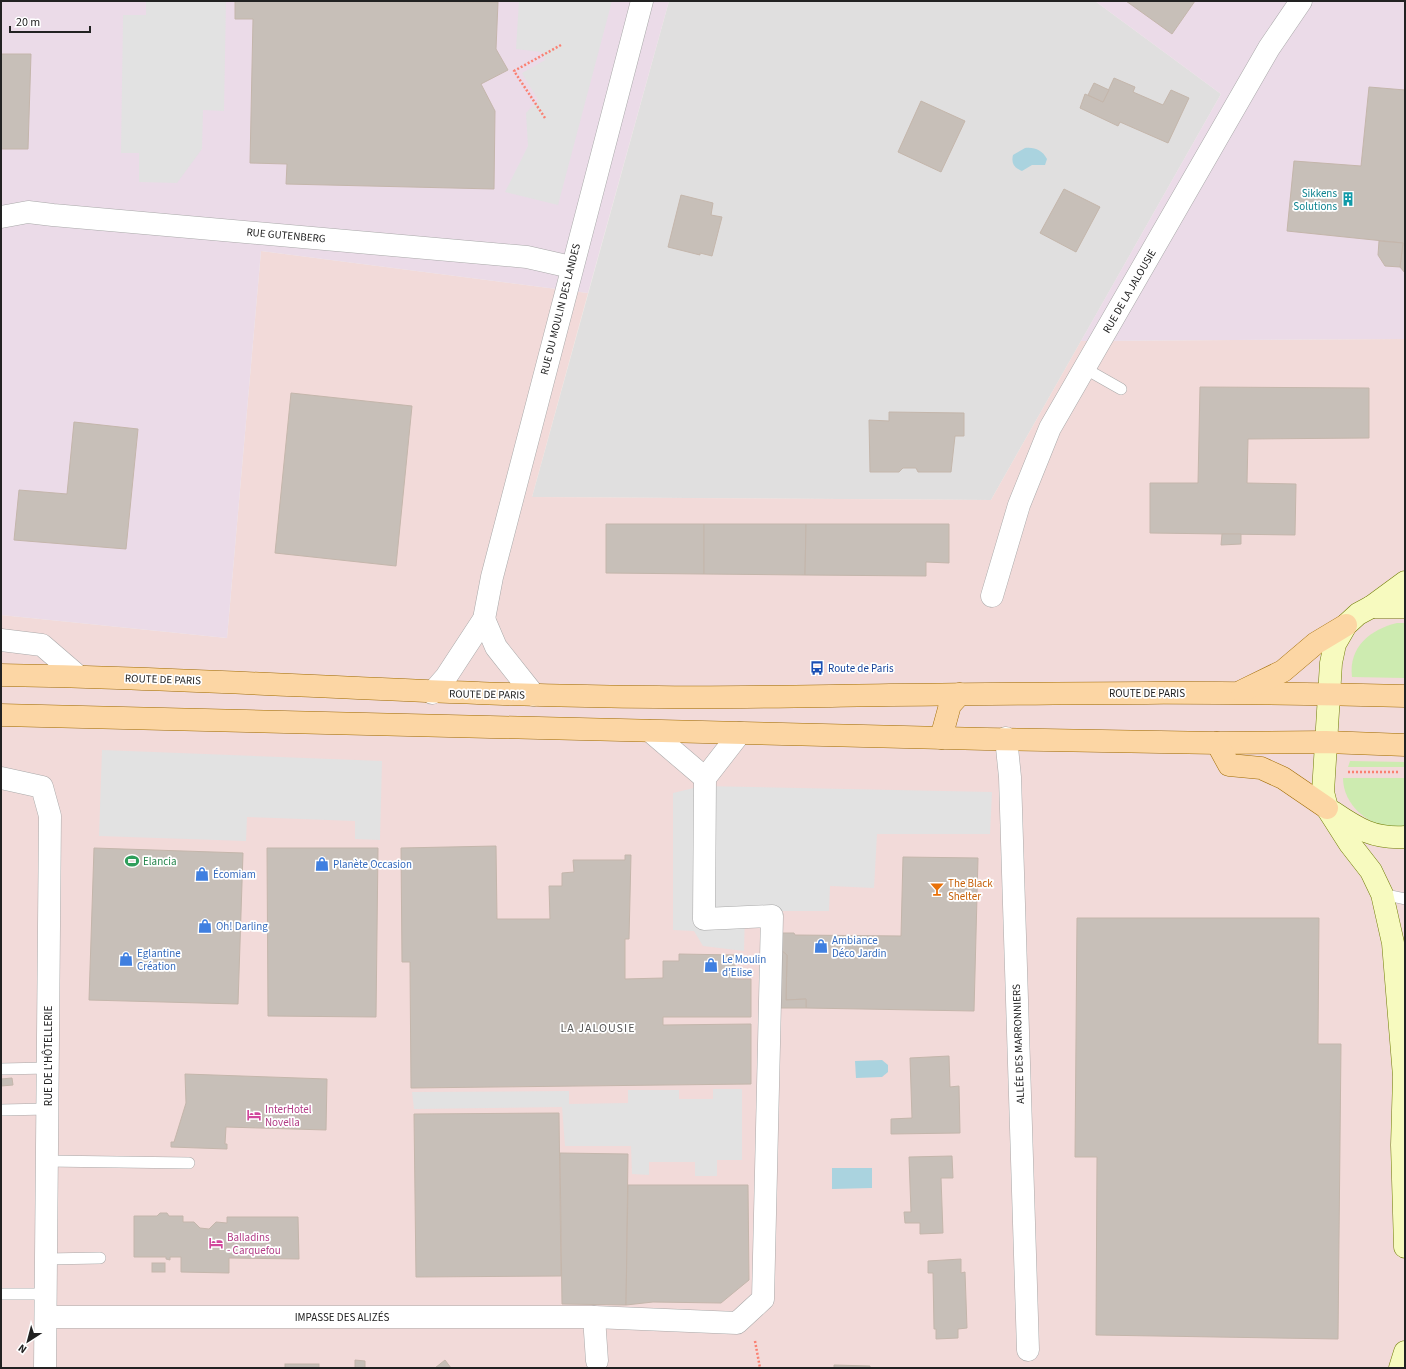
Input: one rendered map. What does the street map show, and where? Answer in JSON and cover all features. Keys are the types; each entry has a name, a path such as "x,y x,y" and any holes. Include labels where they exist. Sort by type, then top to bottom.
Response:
{"main road":[{"path":"1237,693 1283,671 1316,643 1346,625"},
{"name":"ROUTE DE PARIS","path":"1,675 78,676 432,692 658,698 960,694 1237,693 1405,696"},
{"path":"941,738 950,705 960,694"},
{"path":"1,715 941,738 1217,743 1326,742 1405,745"},
{"path":"1217,743 1229,765 1261,768 1283,778 1327,808"}],"street":[{"name":"RUE DU MOULIN DES LANDES","path":"432,692 446,677 484,619 492,577 571,267 642,1"},
{"name":"RUE DE LA JALOUSIE","path":"992,596 1019,505 1050,428 1269,48 1301,1"},
{"name":"RUE GUTENBERG","path":"1,217 28,212 527,257 571,267"},
{"path":"1405,582 1371,607 1358,614 1346,625 1335,644 1331,663 1323,772 1323,792 1327,808 1350,844 1371,871 1382,894 1393,943 1404,1076 1402,1145 1405,1247"},
{"path":"1371,607 1405,607"},
{"path":"484,619 496,647 534,695"},
{"path":"1,640 42,645 78,676"},
{"path":"650,731 705,778 740,733"},
{"name":"ALLÉE DES MARRONNIERS","path":"1006,738 1010,776 1028,1350"},
{"name":"RUE DE L'HÔTELLERIE","path":"1,778 42,787 50,816 46,1368"},
{"name":"IMPASSE DES ALIZÉS","path":"46,1317 594,1317 737,1323 763,1299 772,916 704,919 705,778"},
{"path":"1327,808 1370,834 1390,838 1405,838"},
{"path":"1393,943 1405,917"},
{"path":"594,1317 597,1361"},
{"path":"1400,1368 1405,1352"}],"lane":[{"path":"1084,368 1121,389"},
{"path":"1382,894 1405,898"},
{"path":"1,1069 48,1068"},
{"path":"1,1110 48,1109"},
{"path":"47,1161 189,1163"},
{"path":"47,1259 100,1258"},
{"path":"1,1294 47,1294"}],"path":[{"path":"545,118 514,71 561,45"},
{"path":"1323,772 1405,772"}],"shaded area":[{"path":"1,1 669,1 588,293 261,251 227,638 1,615"},
{"path":"146,1 226,1 224,111 203,110 202,149 177,183 139,182 139,153 121,153 123,15 146,15"},
{"path":"519,1 612,1 558,205 505,192 528,146 526,113 538,100 522,73 545,60 541,52 516,49"},
{"path":"669,1 1095,1 1221,94 991,500 532,497"},
{"path":"1095,1 1405,1 1405,339 1081,341 1221,94"},
{"path":"261,251 588,293 532,497 991,500 1081,341 1405,339 1405,1368 1,1368 1,615 227,638"},
{"path":"102,750 382,761 380,840 355,839 355,821 247,817 246,841 99,836"},
{"path":"702,786 992,792 990,834 877,834 874,888 830,886 829,911 745,911 744,951 703,946 694,931 673,930 673,793"},
{"path":"713,1089 742,1089 742,1160 717,1160 717,1176 695,1176 695,1162 649,1162 649,1175 632,1174 631,1146 565,1146 562,1107 414,1109 412,1092 569,1091 569,1104 628,1103 628,1090 679,1090 679,1099 713,1099"}],"green space":[{"path":"1397,623 1405,623 1405,678 1352,677 1354,657 1363,641 1378,630"},
{"path":"1350,761 1405,762 1405,767 1348,767"},
{"path":"1343,778 1405,778 1405,827 1394,828 1383,826 1372,822 1363,816 1348,799 1344,789"}],"water":[{"path":"1025,148 1032,148 1040,151 1047,159 1045,165 1032,165 1022,171 1017,168 1012,160 1013,155"},
{"path":"882,1060 888,1065 888,1072 882,1077 856,1078 855,1061"},
{"path":"832,1168 872,1168 872,1188 832,1189"}],"building":[{"path":"235,1 498,2 496,49 508,70 481,84 495,111 494,189 286,184 287,164 250,163 253,19 235,19"},
{"path":"1126,1 1195,1 1172,34"},
{"path":"1,54 31,54 28,149 1,149"},
{"path":"1114,78 1135,87 1133,92 1163,105 1171,90 1189,98 1168,143 1120,122 1118,126 1080,108 1085,94 1103,102"},
{"path":"1094,83 1109,90 1103,102 1088,95"},
{"name":"Sikkens Solutions","path":"1369,87 1405,90 1405,273 1400,267 1403,243 1287,231 1294,161 1361,166"},
{"path":"921,101 965,121 941,172 898,152"},
{"path":"1064,189 1100,207 1076,252 1040,233"},
{"path":"681,195 713,203 711,215 722,217 712,256 700,253 700,255 668,247"},
{"path":"1379,241 1403,243 1400,267 1385,266 1378,255"},
{"path":"1200,387 1369,388 1369,438 1248,439 1247,483 1296,484 1295,535 1150,533 1150,483 1198,483"},
{"path":"291,393 412,406 396,566 275,553"},
{"path":"889,412 964,413 964,436 955,436 951,472 918,472 916,468 903,468 899,472 870,472 869,420 889,421"},
{"path":"74,422 138,429 126,549 14,540 19,490 67,494"},
{"path":"606,524 704,524 704,574 606,573"},
{"path":"704,524 806,524 805,575 704,574"},
{"path":"806,524 949,524 949,563 926,562 926,576 805,575"},
{"path":"1222,534 1241,534 1241,544 1221,545"},
{"path":"496,846 497,919 550,919 549,886 562,886 562,873 574,872 573,860 625,860 625,855 631,855 629,939 625,939 625,979 663,978 663,961 679,961 679,954 735,955 735,979 751,979 751,1017 663,1017 663,1025 751,1024 751,1084 411,1088 410,962 402,962 401,848"},
{"path":"94,848 243,853 238,1004 89,1000"},
{"path":"267,848 378,848 376,1017 268,1016"},
{"path":"903,857 978,858 974,1011 806,1008 806,999 786,1000 787,955 782,951 782,933 794,933 795,935 901,936"},
{"path":"1077,918 1319,918 1318,1044 1341,1044 1338,1339 1096,1335 1097,1157 1075,1157"},
{"path":"782,951 787,955 786,1000 806,999 806,1008 781,1008"},
{"path":"949,1056 950,1087 959,1086 960,1133 891,1134 891,1119 912,1118 910,1058"},
{"name":"InterHotel Novella","path":"185,1074 327,1079 326,1130 226,1127 225,1144 227,1144 227,1149 171,1147 171,1142 174,1142 186,1103"},
{"path":"12,1078 13,1085 1,1086 1,1079"},
{"path":"559,1113 561,1276 416,1277 414,1114"},
{"path":"560,1153 628,1154 626,1305 562,1304"},
{"path":"952,1156 953,1178 941,1178 943,1233 920,1234 920,1223 905,1223 904,1212 911,1212 909,1157"},
{"path":"628,1185 748,1185 749,1280 721,1303 653,1302 626,1305"},
{"name":"Balladins - Carquefou","path":"160,1213 167,1213 169,1216 183,1216 183,1222 194,1222 200,1228 209,1229 216,1222 227,1223 227,1217 298,1217 299,1259 229,1258 229,1273 181,1272 181,1257 170,1257 170,1260 166,1259 166,1257 134,1257 134,1216 157,1216"},
{"path":"961,1259 961,1273 965,1272 967,1328 958,1329 958,1338 936,1339 936,1329 934,1329 933,1273 928,1273 928,1261"},
{"path":"152,1263 165,1263 165,1272 152,1272"},
{"path":"355,1360 365,1361 365,1368 355,1368"},
{"path":"445,1360 451,1368 435,1368"},
{"path":"285,1364 319,1364 319,1368 285,1368"},
{"path":"834,1365 870,1366 870,1368 834,1368"}],"place":[{"name":"Sikkens Solutions","path":"1348,199"},
{"name":"Route de Paris","path":"817,668"},
{"name":"Elancia","path":"132,861"},
{"name":"Planète Occasion","path":"322,864"},
{"name":"Écomiam","path":"202,874"},
{"name":"The Black Shelter","path":"937,889"},
{"name":"Oh! Darling","path":"205,926"},
{"name":"Ambiance Déco Jardin","path":"821,946"},
{"name":"Eglantine Création","path":"126,959"},
{"name":"Le Moulin d’Elise","path":"711,965"},
{"name":"InterHotel Novella","path":"254,1115"},
{"name":"Balladins - Carquefou","path":"216,1243"}],"district":[{"name":"LA JALOUSIE","path":"598,1028"}]}
